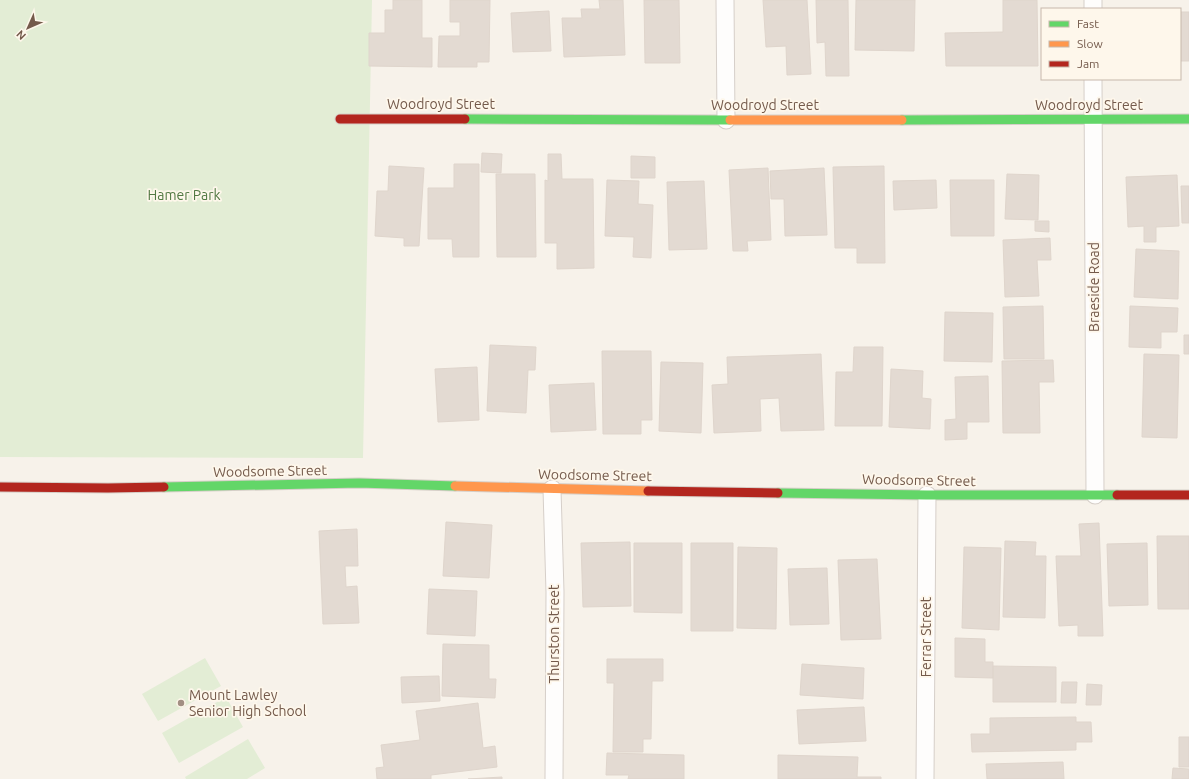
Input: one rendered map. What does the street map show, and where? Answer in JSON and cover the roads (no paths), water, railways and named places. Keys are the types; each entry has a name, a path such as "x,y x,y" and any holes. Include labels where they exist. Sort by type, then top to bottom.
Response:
{"street":[{"path":"725,0 726,120"},
{"name":"Braeside Road","path":"1093,80 1095,495"},
{"name":"Woodroyd Street","path":"340,119 1189,119"},
{"name":"Woodsome Street","path":"0,487 108,488 359,484 927,495 1189,495"},
{"name":"Thurston Street","path":"552,488 555,592 554,779"},
{"name":"Ferrar Street","path":"925,779 927,495"}],"place":[{"name":"Mount Lawley Senior High School","path":"181,703"}],"park label":[{"name":"Hamer Park","path":"184,195"}]}
